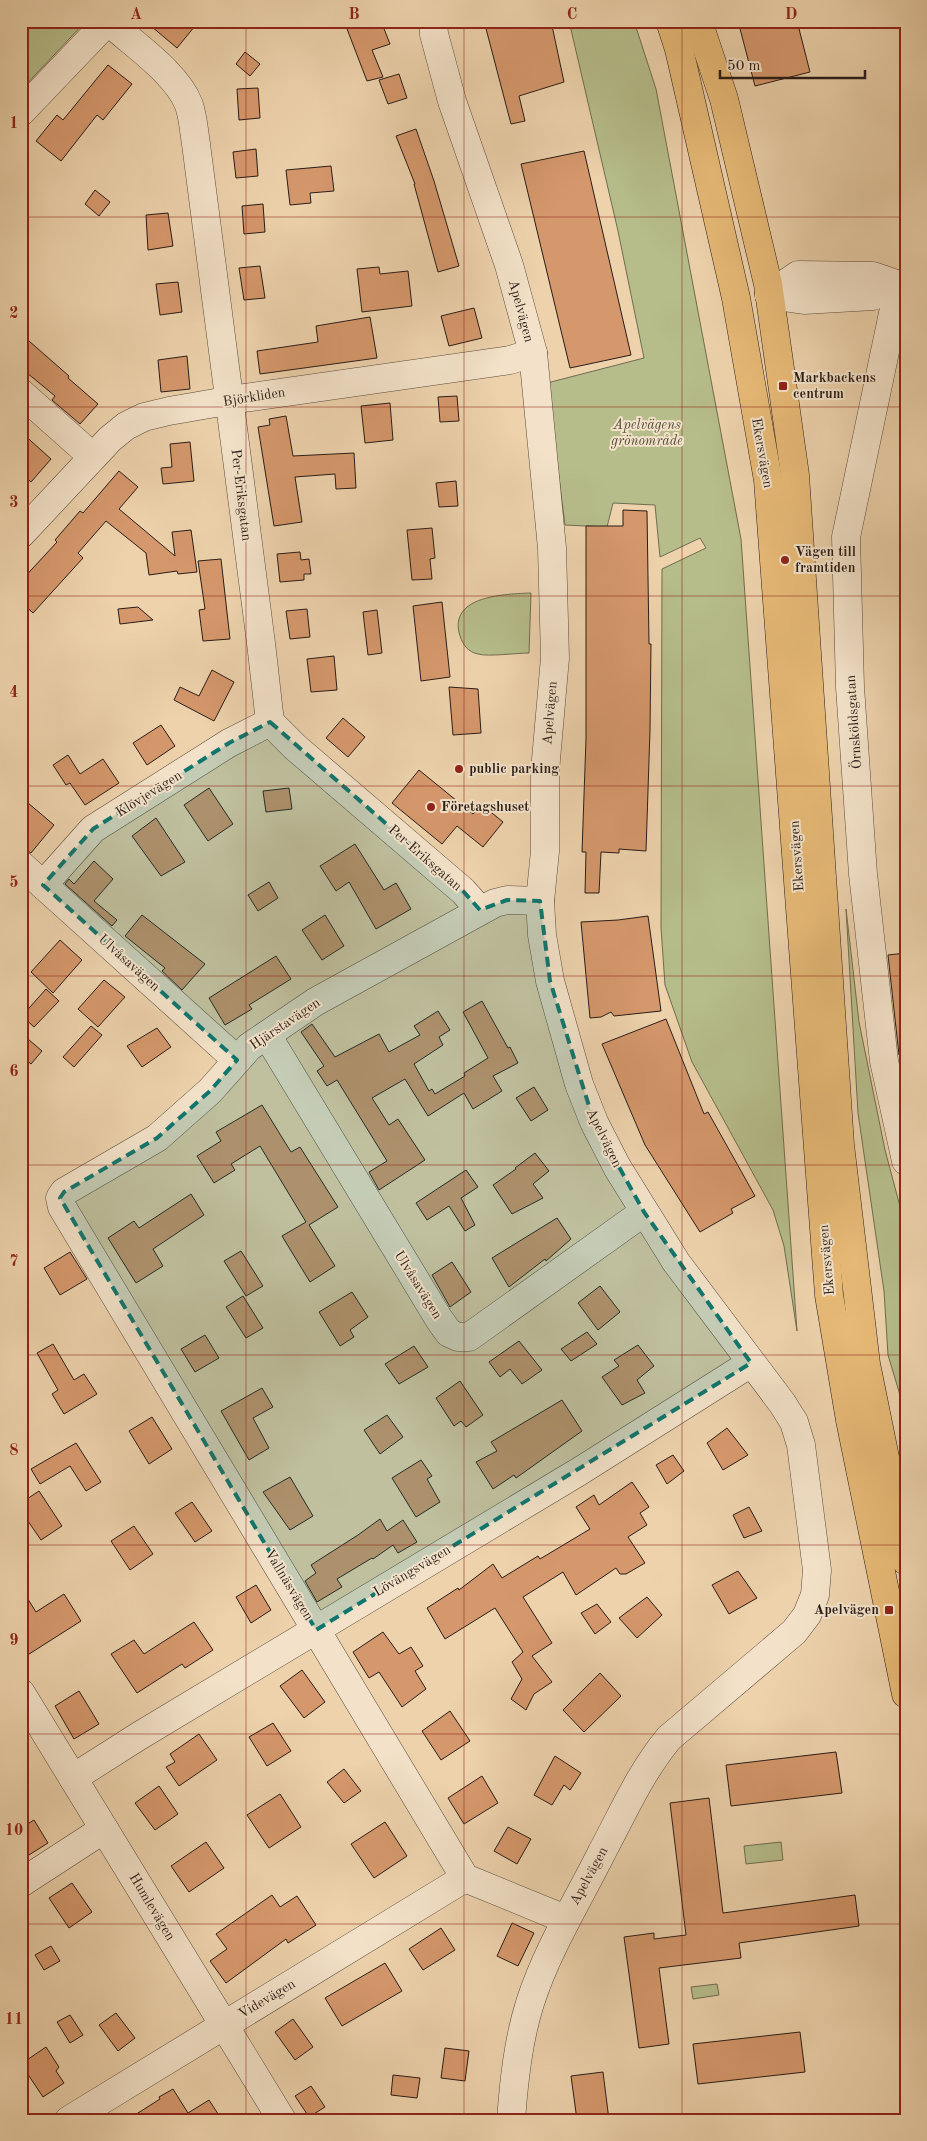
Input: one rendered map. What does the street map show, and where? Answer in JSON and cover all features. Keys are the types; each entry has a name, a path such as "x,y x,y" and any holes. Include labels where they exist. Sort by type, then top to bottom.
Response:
{"main road":[{"name":"Ekersvägen","path":"670,21 679,49 736,298 768,480 787,540"},
{"name":"Ekersvägen","path":"698,21 724,99 769,295 795,475 787,540 790,590 840,1145 866,1364 906,1561"},
{"path":"736,298 769,295"},
{"name":"Ekersvägen","path":"800,715 829,1295 850,1420 906,1694"}],"street":[{"path":"21,112 108,21"},
{"name":"Per-Eriksgatan","path":"108,21 168,74 181,90 189,106 270,722 295,747 463,891 480,910"},
{"name":"Apelvägen","path":"433,21 434,34 452,101 509,265 533,353 552,548 555,658 545,771 545,852 540,900 542,935 550,981 579,1084 594,1122 644,1212 676,1262 794,1422 801,1445 816,1570 815,1595 807,1615 789,1636 697,1712 669,1738 654,1756 634,1788 602,1853 565,1919 530,2003 519,2051 512,2120"},
{"path":"769,295 804,300 873,296 902,285"},
{"name":"Örnsköldsgatan","path":"902,285 846,537 850,686 863,874 884,1061 906,1161"},
{"name":"Björkliden","path":"21,534 93,455 126,426 144,417 229,401 510,360 533,353"},
{"path":"21,393 93,455"},
{"name":"Klövjevägen","path":"43,885 93,829 229,743 270,722"},
{"name":"Ulvåsavägen","path":"21,865 237,1060"},
{"name":"Hjärstavägen","path":"60,1198 64,1192 157,1138 210,1091 249,1047 315,1002 495,903 507,900 540,900"},
{"name":"Ulvåsavägen","path":"267,1035 417,1284 449,1332 458,1337 469,1337 644,1212"},
{"name":"Vallnäsvägen","path":"60,1198 67,1215 465,1878"},
{"name":"Lövängsvägen","path":"73,1778 138,1736 580,1471 751,1363"},
{"name":"Humlevägen","path":"21,1693 282,2120"},
{"path":"21,1883 104,1829"},
{"path":"465,1878 565,1919"},
{"name":"Videvägen","path":"69,2120 465,1878"}],"highlighted area":[{"path":"270,722 463,891 480,910 507,900 540,901 550,981 594,1122 644,1212 751,1363 316,1630 60,1198 64,1192 157,1138 210,1091 237,1060 43,885 93,829 229,743"}],"green space":[{"path":"21,21 86,21 21,90"},
{"name":"Apelvägens grönområde","path":"569,21 634,21 656,89 741,539 797,1331 784,1246 773,1210 692,1062 665,985 661,928 662,569 706,548 700,538 660,557 655,505 613,503 607,527 565,525 547,383 644,358 618,231"},
{"path":"531,593 529,653 483,655 471,652 466,648 460,636 458,622 462,612 470,605 495,596"},
{"path":"846,909 859,1022 885,1150 906,1229 906,1415 888,1355 884,1291 858,1113"},
{"path":"781,1842 783,1860 746,1864 744,1846"},
{"path":"717,1984 719,1995 693,1999 691,1987"}],"building":[{"path":"145,21 199,21 177,48"},
{"path":"344,21 381,21 390,44 372,50 383,77 367,81"},
{"path":"484,21 551,21 564,82 519,96 525,121 511,124"},
{"path":"738,21 797,21 810,72 755,86"},
{"path":"245,52 260,64 250,76 236,64"},
{"path":"108,65 132,84 103,120 97,115 61,161 36,141 57,115 63,120"},
{"path":"399,74 407,98 388,104 379,80"},
{"path":"258,88 260,118 239,120 237,89"},
{"path":"416,129 434,181 459,266 438,272 415,184 396,136"},
{"path":"256,149 258,176 236,178 233,152"},
{"path":"584,151 631,355 570,368 521,164"},
{"path":"331,166 334,191 310,193 311,203 290,205 286,170"},
{"path":"95,190 110,202 99,216 85,204"},
{"path":"263,204 265,232 244,234 242,206"},
{"path":"168,213 173,246 148,250 146,215"},
{"path":"260,266 265,298 244,300 239,268"},
{"path":"379,267 380,274 408,271 412,306 362,312 357,269"},
{"path":"178,282 182,312 160,315 156,284"},
{"path":"474,308 482,338 449,346 441,316"},
{"path":"370,317 377,358 260,374 257,351 318,342 316,326"},
{"path":"21,334 98,404 80,424 52,400 55,396 21,368"},
{"path":"187,356 190,389 161,392 158,360"},
{"path":"457,396 459,421 440,422 438,397"},
{"path":"390,403 393,440 365,443 361,406"},
{"path":"286,416 293,456 354,453 356,488 336,489 335,474 295,477 302,522 274,526 258,427 270,425 269,419"},
{"path":"21,432 51,459 31,482 21,473"},
{"path":"190,442 194,481 163,484 161,468 172,467 170,444"},
{"path":"119,471 138,487 119,509 175,556 172,532 191,530 197,572 178,574 177,571 149,575 146,553 106,521 78,553 83,558 33,613 21,602 21,581 57,542 55,540 80,511 83,513"},
{"path":"456,481 458,506 439,507 436,483"},
{"path":"623,510 647,511 649,644 651,644 646,851 619,849 619,853 601,852 599,893 585,893 586,852 582,852 586,739 586,526 623,526"},
{"path":"432,528 435,558 430,559 432,579 412,580 407,530"},
{"path":"300,552 301,560 309,559 311,574 304,574 304,580 280,582 277,554"},
{"path":"221,559 230,639 203,641 199,610 205,609 198,561"},
{"path":"442,602 450,677 421,681 413,606"},
{"path":"138,607 153,620 120,624 118,609"},
{"path":"307,609 310,637 290,639 286,611"},
{"path":"377,610 382,653 368,655 363,612"},
{"path":"334,656 337,690 311,692 307,659"},
{"path":"212,670 234,682 214,721 174,700 180,687 199,696"},
{"path":"449,687 478,689 481,733 453,735"},
{"path":"343,718 365,737 348,757 326,738"},
{"path":"161,725 175,746 147,765 133,743"},
{"path":"68,755 80,774 103,759 119,783 85,805 70,783 66,785 53,765"},
{"name":"Företagshuset","path":"419,770 473,814 481,804 503,822 483,847 457,826 442,844 392,803"},
{"path":"209,788 233,824 208,841 184,805"},
{"path":"289,788 292,809 266,812 263,791"},
{"path":"21,797 54,825 31,853 21,847"},
{"path":"156,818 185,862 161,876 132,836"},
{"path":"355,844 384,890 396,883 411,909 376,929 349,882 336,891 320,866"},
{"path":"94,861 113,879 94,901 117,920 112,926 65,884 69,879 74,884"},
{"path":"269,882 278,898 258,911 248,895"},
{"path":"142,915 205,964 182,990 162,971 165,968 125,936"},
{"path":"325,915 344,946 322,960 302,930"},
{"path":"648,916 661,1011 614,1016 611,1012 601,1017 590,1018 581,922"},
{"path":"60,940 82,960 53,993 31,972"},
{"path":"906,953 906,1055 899,1055 888,955"},
{"path":"276,956 291,979 249,1005 252,1009 225,1025 209,998"},
{"path":"104,980 125,997 98,1027 78,1009"},
{"path":"46,989 59,1001 34,1027 22,1016"},
{"path":"482,1001 518,1063 493,1076 502,1091 473,1109 464,1093 428,1116 405,1079 372,1098 389,1125 398,1119 425,1160 379,1190 369,1172 387,1161 337,1080 327,1086 317,1071 324,1066 301,1032 312,1024 335,1057 379,1034 389,1052 420,1035 414,1026 438,1011 450,1030 439,1037 443,1045 414,1064 429,1091 432,1089 435,1094 465,1076 464,1073 488,1058 463,1012"},
{"path":"666,1019 704,1114 708,1112 755,1196 731,1209 733,1213 700,1232 645,1145 602,1044"},
{"path":"91,1026 102,1035 74,1067 63,1057"},
{"path":"157,1028 171,1047 142,1067 127,1046"},
{"path":"21,1033 42,1051 31,1064 21,1056"},
{"path":"534,1087 548,1110 531,1121 516,1098"},
{"path":"262,1105 291,1152 300,1147 338,1207 309,1225 335,1266 310,1282 282,1236 306,1222 260,1146 231,1164 235,1170 214,1183 197,1156 221,1141 216,1132"},
{"path":"535,1153 549,1171 533,1184 543,1198 512,1214 493,1185"},
{"path":"466,1170 478,1187 461,1198 475,1225 465,1231 449,1206 427,1220 416,1203"},
{"path":"191,1194 204,1215 153,1249 163,1266 136,1283 108,1238 134,1221 139,1228"},
{"path":"557,1218 571,1239 546,1261 545,1259 509,1287 492,1258"},
{"path":"241,1251 263,1286 246,1296 224,1261"},
{"path":"70,1252 87,1279 60,1295 44,1268"},
{"path":"452,1262 471,1292 450,1307 432,1275"},
{"path":"600,1286 620,1312 598,1330 578,1303"},
{"path":"352,1292 368,1317 350,1330 354,1337 340,1346 319,1312"},
{"path":"243,1296 263,1328 246,1338 226,1307"},
{"path":"587,1332 597,1344 571,1361 561,1349"},
{"path":"205,1335 219,1358 195,1372 181,1349"},
{"path":"519,1341 542,1370 522,1384 510,1369 500,1377 489,1362"},
{"path":"53,1344 74,1380 84,1374 97,1394 64,1414 52,1394 58,1390 37,1353"},
{"path":"638,1345 654,1366 637,1380 645,1393 622,1405 602,1377 619,1366 614,1360"},
{"path":"414,1346 428,1367 399,1384 385,1364"},
{"path":"460,1381 483,1415 466,1427 461,1421 454,1426 436,1398"},
{"path":"262,1388 273,1407 253,1418 269,1448 249,1460 221,1411"},
{"path":"562,1400 582,1431 516,1478 514,1475 493,1489 476,1462 497,1451 491,1442"},
{"path":"387,1415 403,1437 380,1454 364,1430"},
{"path":"152,1417 172,1449 149,1464 129,1431"},
{"path":"727,1428 748,1455 723,1470 707,1443"},
{"path":"76,1443 101,1482 86,1491 70,1466 40,1484 31,1469"},
{"path":"673,1455 684,1471 667,1484 656,1465"},
{"path":"421,1460 432,1476 427,1479 440,1502 416,1517 392,1478"},
{"path":"290,1477 313,1516 290,1530 263,1492"},
{"path":"632,1482 649,1507 640,1513 647,1525 628,1537 645,1563 626,1574 620,1574 616,1568 576,1595 563,1572 523,1597 552,1643 532,1656 552,1682 534,1694 526,1710 511,1699 522,1679 512,1662 523,1652 495,1608 445,1639 427,1608 458,1588 459,1590 493,1564 502,1578 538,1556 540,1559 590,1529 576,1507 594,1495 599,1505"},
{"path":"39,1491 62,1526 41,1540 21,1511 21,1503"},
{"path":"192,1502 212,1531 195,1542 175,1513"},
{"path":"749,1507 762,1531 744,1538 733,1515"},
{"path":"380,1519 387,1531 403,1520 417,1542 398,1553 393,1545 373,1559 337,1579 342,1587 317,1602 305,1581 316,1573 311,1565"},
{"path":"134,1526 153,1554 130,1570 111,1541"},
{"path":"738,1571 757,1598 729,1614 712,1585"},
{"path":"256,1585 271,1610 251,1623 236,1597"},
{"path":"21,1588 36,1612 64,1594 81,1621 26,1656 21,1648"},
{"path":"647,1597 662,1615 637,1638 619,1618"},
{"path":"597,1604 611,1622 595,1634 581,1613"},
{"path":"194,1622 213,1650 185,1668 182,1664 137,1693 111,1654 134,1640 144,1654"},
{"path":"383,1632 399,1654 411,1647 423,1666 415,1671 426,1689 402,1707 379,1672 369,1678 353,1652"},
{"path":"302,1670 325,1702 304,1718 280,1686"},
{"path":"600,1673 621,1696 584,1732 563,1710"},
{"path":"79,1691 99,1724 74,1739 55,1706"},
{"path":"450,1711 470,1741 441,1760 422,1731"},
{"path":"273,1723 291,1751 267,1766 249,1737"},
{"path":"199,1734 217,1760 179,1786 166,1767 175,1762 170,1754"},
{"path":"836,1752 842,1793 731,1806 726,1765"},
{"path":"555,1756 581,1773 570,1790 564,1785 552,1805 534,1795"},
{"path":"344,1769 361,1791 344,1803 327,1782"},
{"path":"482,1776 498,1803 464,1824 448,1798"},
{"path":"159,1786 178,1814 155,1830 135,1803"},
{"path":"280,1794 301,1827 269,1848 247,1815"},
{"path":"709,1798 723,1913 855,1895 859,1926 739,1943 741,1958 659,1968 669,2044 639,2048 624,1937 654,1933 654,1939 686,1935 670,1803"},
{"path":"34,1820 48,1843 21,1860 21,1828"},
{"path":"385,1822 407,1856 374,1878 351,1844"},
{"path":"508,1827 531,1839 517,1864 494,1851"},
{"path":"206,1842 224,1868 189,1892 171,1866"},
{"path":"72,1883 92,1912 69,1928 49,1898"},
{"path":"272,1895 280,1907 297,1896 316,1925 288,1943 286,1939 226,1983 210,1961 227,1949 216,1934"},
{"path":"512,1923 534,1933 518,1966 497,1956"},
{"path":"441,1928 455,1950 423,1970 409,1949"},
{"path":"51,1946 60,1961 44,1970 35,1955"},
{"path":"385,1963 402,1991 342,2026 325,1998"},
{"path":"116,2013 135,2038 118,2051 99,2025"},
{"path":"70,2015 83,2035 70,2043 57,2022"},
{"path":"293,2019 313,2047 295,2060 275,2032"},
{"path":"800,2032 805,2072 698,2084 693,2044"},
{"path":"46,2047 59,2067 56,2071 64,2083 43,2097 21,2064"},
{"path":"445,2048 469,2051 465,2081 441,2078"},
{"path":"603,2072 609,2120 577,2120 571,2076"},
{"path":"393,2075 420,2078 417,2098 391,2095"},
{"path":"311,2086 325,2107 309,2117 295,2096"},
{"path":"173,2089 188,2113 209,2100 222,2120 127,2120"}],"place":[{"name":"Markbackens centrum","path":"783,386"},
{"name":"Vägen till framtiden","path":"785,560"},
{"name":"public parking","path":"459,769"},
{"name":"Företagshuset","path":"431,807"},
{"name":"Apelvägen","path":"889,1610"}]}
